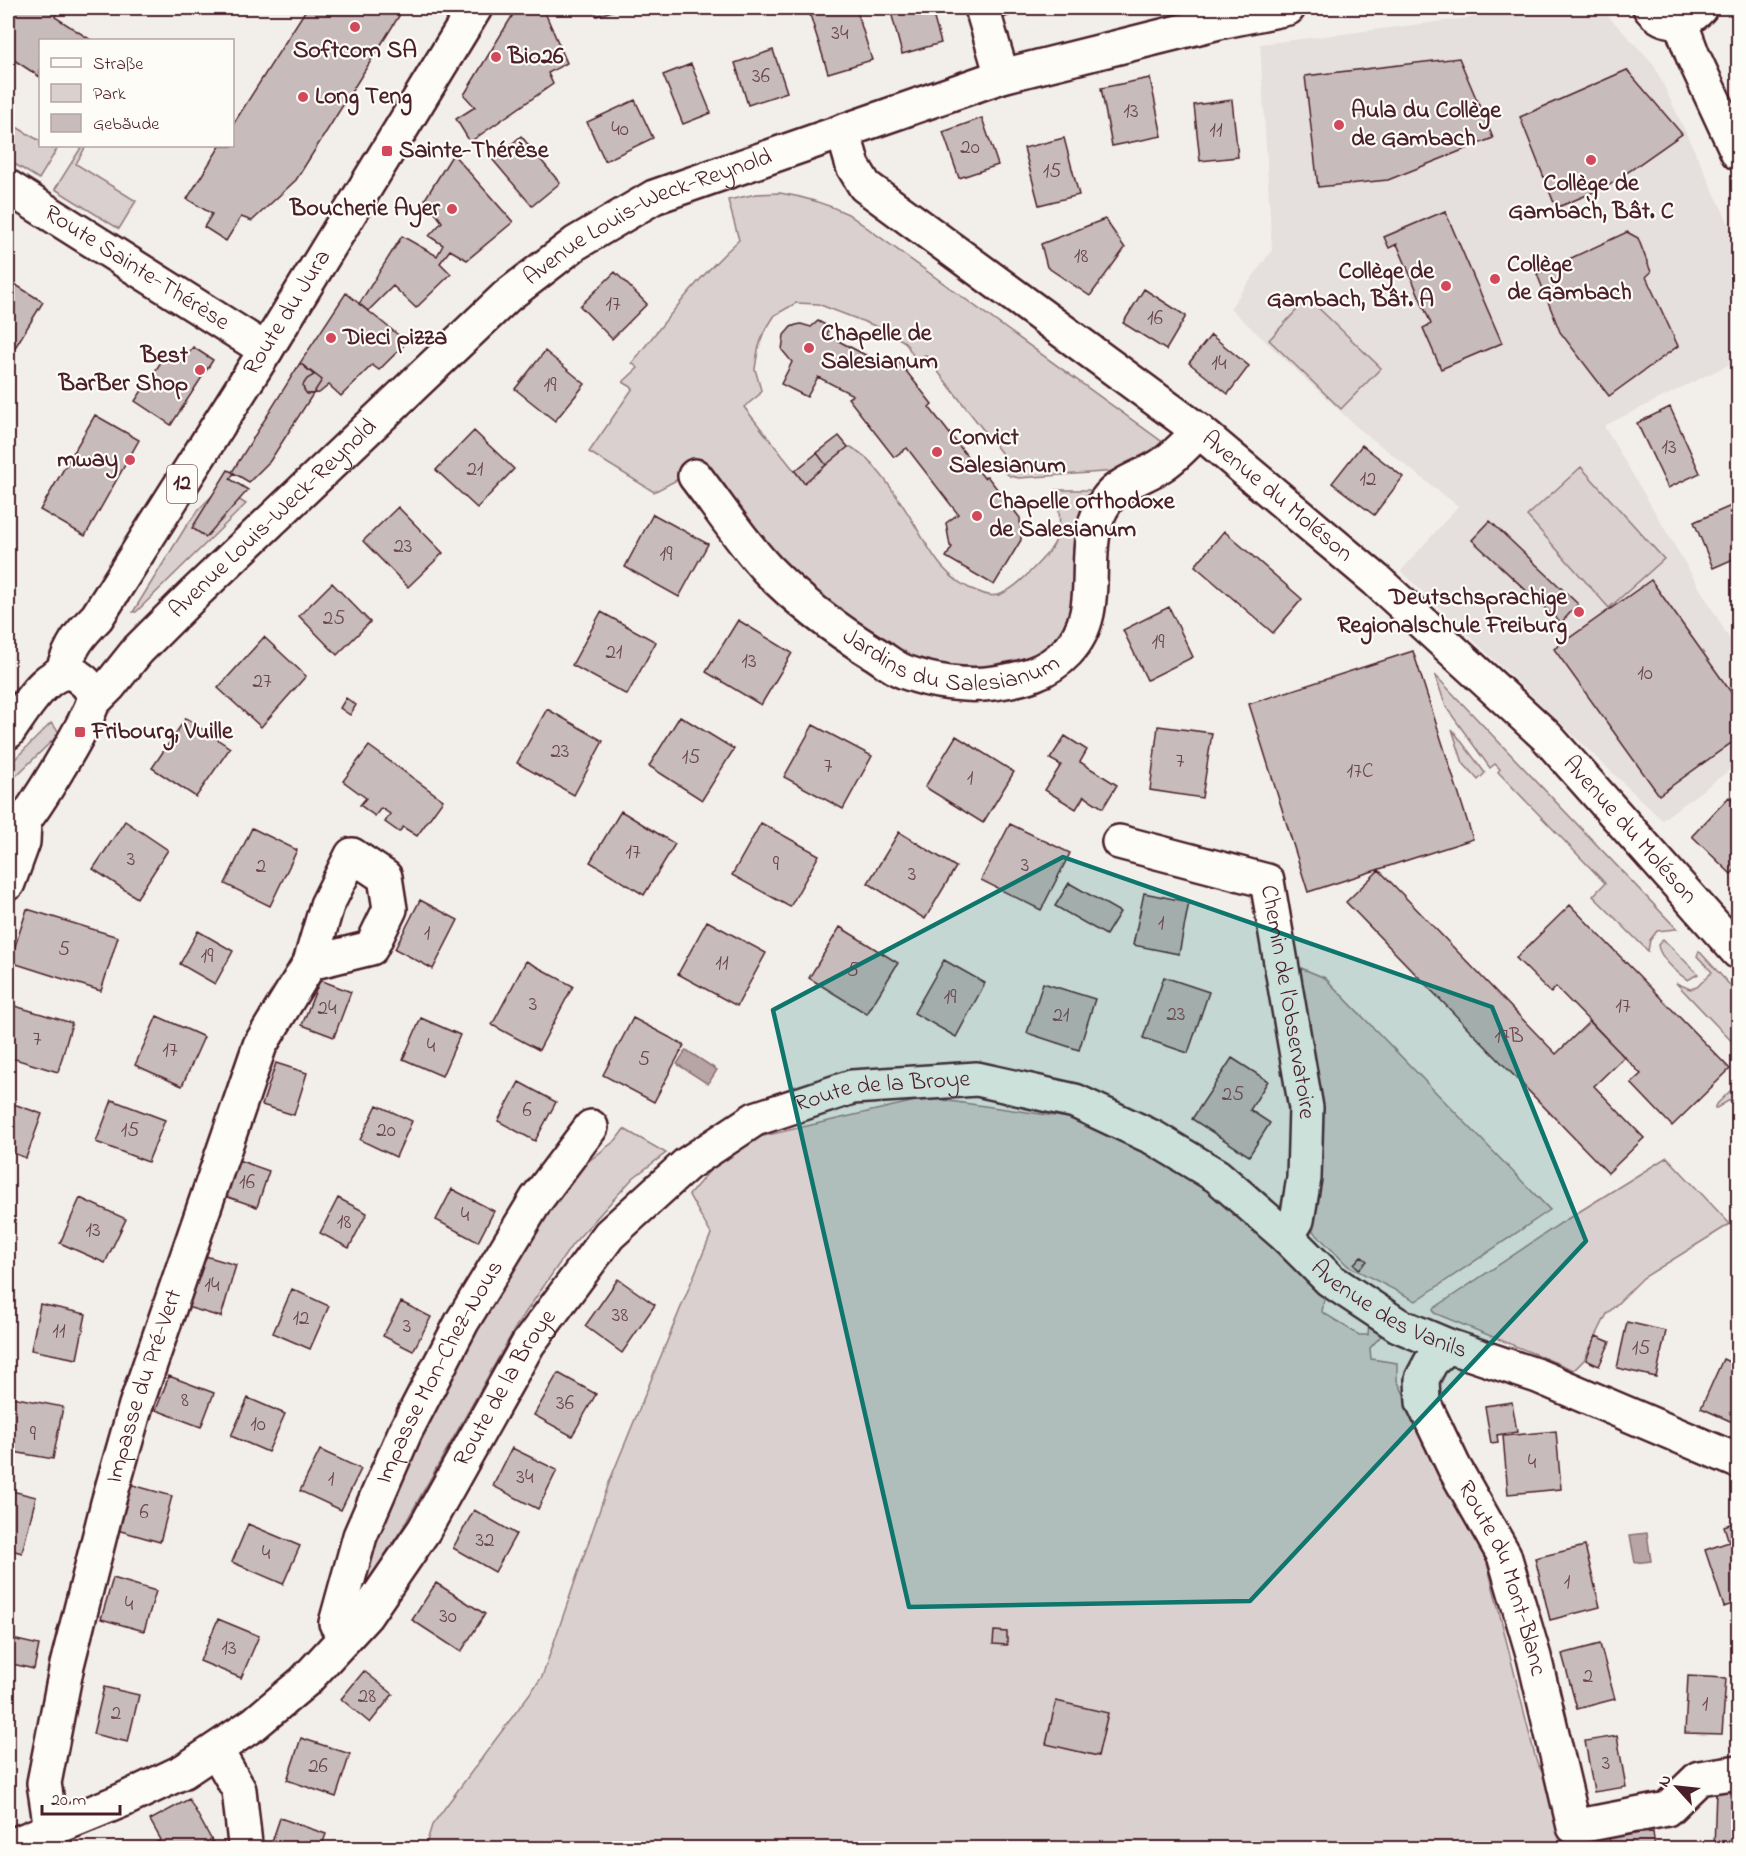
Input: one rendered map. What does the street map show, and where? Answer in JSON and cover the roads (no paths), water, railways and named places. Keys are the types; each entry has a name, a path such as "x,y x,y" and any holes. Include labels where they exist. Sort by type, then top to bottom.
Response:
{"street":[{"name":"Route du Jura","path":"16,823 80,732 89,714 70,648 77,637 97,617 266,350 475,8"},
{"path":"982,8 1002,76"},
{"name":"Avenue Louis-Weck-Reynold","path":"8,732 36,694 52,677 81,684 110,685 138,650 507,296 576,243 654,197 1002,76 1219,22 1288,8"},
{"path":"1650,8 1663,19 1690,14 1693,56 1738,153"},
{"name":"Avenue du Moléson","path":"843,131 853,166 865,186 1199,431 1376,580 1546,736 1738,952"},
{"name":"Route Sainte-Thérèse","path":"8,188 266,350"},
{"name":"Jardins du Salesianum","path":"695,476 767,568 807,607 854,641 903,671 948,683 986,684 1023,679 1050,665 1068,651 1082,630 1090,604 1091,548 1096,522 1106,501 1128,482 1161,466 1178,453 1199,431"},
{"path":"8,883 22,842 16,823"},
{"name":"Chemin de l'Observatoire","path":"1119,842 1267,881 1306,1108 1304,1178 1297,1220 1287,1237"},
{"name":"Impasse du Pré-Vert","path":"51,1829 44,1784 66,1665 133,1415 260,1045 310,963"},
{"name":"Route de la Broye","path":"8,1847 123,1800 184,1771 254,1724 305,1681 366,1615 424,1530 528,1344 609,1235 687,1164 755,1119 852,1087 977,1079 1075,1101"},
{"name":"Avenue des Vanils","path":"1075,1101 1154,1138 1217,1176 1287,1237 1330,1280 1383,1317 1448,1346 1538,1376 1738,1461"},
{"name":"Impasse Mon-Chez-Nous","path":"345,1638 336,1623 360,1536 405,1431 462,1322 536,1200 591,1127"},
{"name":"Route du Mont-Blanc","path":"1448,1346 1431,1362 1422,1379 1423,1402 1454,1467 1504,1555 1534,1657 1574,1827 1667,1809 1699,1779 1738,1772"},
{"path":"216,1750 239,1790 244,1848"}],"place":[{"name":"Softcom SA","path":"355,27"},
{"name":"Bio26","path":"496,57"},
{"name":"Long Teng","path":"303,97"},
{"name":"Aula du Collège de Gambach","path":"1339,125"},
{"name":"Sainte-Thérèse","path":"387,151"},
{"name":"Collège de Gambach, Bât. C","path":"1591,160"},
{"name":"Boucherie Ayer","path":"452,209"},
{"name":"Collège de Gambach","path":"1495,279"},
{"name":"Collège de Gambach, Bât. A","path":"1446,286"},
{"name":"Dieci pizza","path":"331,338"},
{"name":"Chapelle de Salesianum","path":"809,348"},
{"name":"Best BarBer Shop","path":"200,370"},
{"name":"Convict Salesianum","path":"937,452"},
{"name":"mway","path":"130,460"},
{"name":"Chapelle orthodoxe de Salesianum","path":"977,516"},
{"name":"Deutschsprachige Regionalschule Freiburg","path":"1579,612"},
{"name":"Fribourg, Vuille","path":"80,732"}]}
